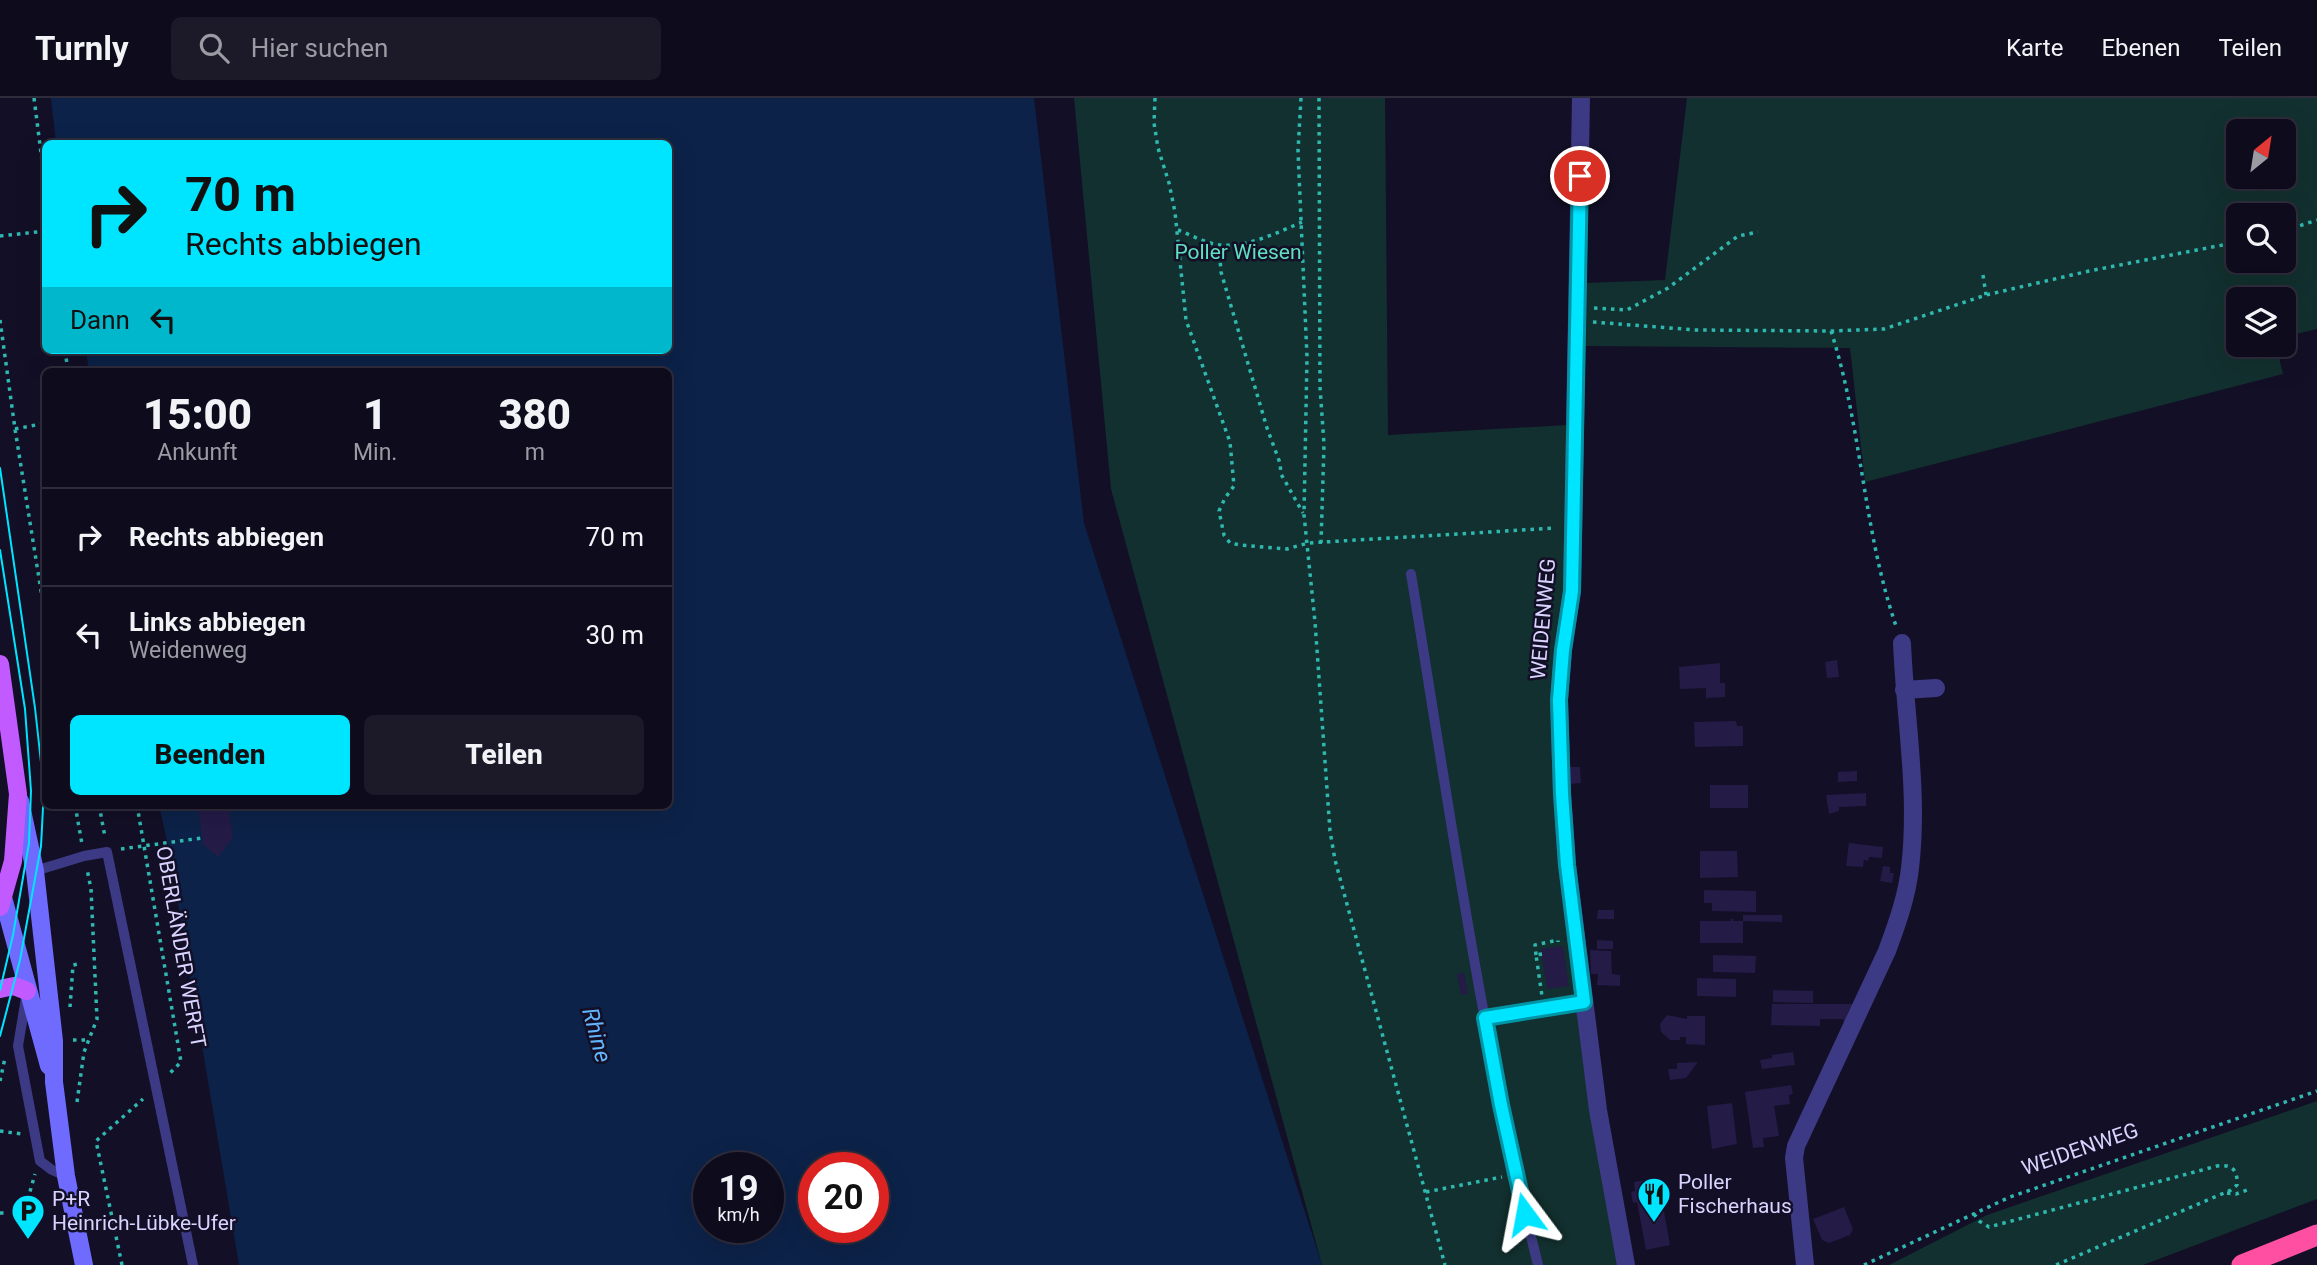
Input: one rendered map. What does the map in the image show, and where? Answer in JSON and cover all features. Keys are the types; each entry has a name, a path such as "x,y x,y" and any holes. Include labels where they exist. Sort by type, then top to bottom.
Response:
{"highway":[{"path":"2242,1265 2317,1235"}],"main road":[{"path":"0,664 19,794 35,871 54,1041 54,1082 66,1176 84,1265"},
{"path":"19,794 13,861 1,897 54,1082"},
{"path":"0,989 14,986 27,991"}],"street":[{"name":"WEIDENWEG","path":"1581,98 1572,591 1559,700 1562,794 1567,865 1598,1110 1626,1265"},
{"path":"1805,1265 1794,1158 1796,1146 1816,1111 1887,951 1899,919 1910,870 1914,815 1902,643"},
{"path":"1904,690 1936,688"}],"lane":[{"path":"1411,574 1485,1018 1516,1174 1538,1265"},
{"path":"35,871 107,852 193,1265"},
{"path":"27,991 18,1046 40,1161 66,1176"},
{"path":"1485,1018 1584,1002"}],"path":[{"path":"34,98 42,161"},
{"path":"1155,98 1154,122 1177,230 1186,320 1230,442 1234,486 1219,511 1224,535 1230,543 1287,549 1308,543 1572,527"},
{"path":"1301,98 1298,151 1307,357 1304,515 1330,831 1335,860 1445,1265"},
{"path":"1319,98 1320,387 1324,444 1321,542"},
{"path":"2296,227 2317,220"},
{"path":"1177,230 1219,246 1266,238 1302,222"},
{"path":"0,236 42,231"},
{"path":"1578,314 1627,310 1668,288 1738,236 1758,232"},
{"path":"1578,314 1696,330 1884,329 1986,295 2089,271 2226,244"},
{"path":"1219,246 1221,272 1280,463 1281,474 1304,515"},
{"path":"1983,275 1986,295"},
{"path":"0,320 42,597"},
{"path":"1831,331 1843,368 1884,590 1902,643"},
{"path":"15,429 42,424"},
{"path":"76,809 91,889 97,1019 89,1040"},
{"path":"100,809 107,852"},
{"name":"OBERLÄNDER WERFT","path":"122,1265 96,1141 181,1062 138,809"},
{"path":"120,850 202,838"},
{"path":"1544,1009 1535,945 1558,940 1559,946"},
{"path":"1536,955 1542,954"},
{"path":"69,1019 73,965 78,964"},
{"path":"70,1030 71,1041"},
{"path":"0,1081 5,1058"},
{"name":"WEIDENWEG","path":"1864,1265 2010,1197 2317,1091"},
{"path":"0,1131 22,1134"},
{"path":"1973,1214 1979,1222 1989,1227 2217,1166 2234,1168 2238,1176 2237,1185 2225,1192 2056,1265"},
{"path":"23,1216 35,1174"},
{"path":"1426,1192 1516,1174"},
{"path":"2225,1192 2236,1194 2247,1190"}],"green space":[{"name":"Poller Wiesen","path":"1074,98 1385,98 1388,435 1568,425 1565,599 1559,644 1574,946 1572,974 1589,1107 1618,1265 1322,1265 1111,489"},
{"path":"1687,98 2317,98 2317,329 2296,334 2296,287 2226,287 2226,357 2279,357 2283,374 1865,482 1850,348 1586,346 1585,283 1665,280"},
{"path":"2317,1101 2317,1199 2143,1265 1889,1265 1987,1215"}],"water":[{"name":"Rhine","path":"51,98 1034,98 1084,523 1322,1265 239,1265 160,809 672,809 672,368 89,368 87,354 672,354 672,140 56,140"}],"building":[{"path":"1837,660 1839,677 1827,678 1825,662"},
{"path":"1720,663 1720,683 1725,683 1725,697 1706,698 1706,688 1680,689 1679,667"},
{"path":"1736,721 1737,726 1743,726 1743,746 1695,747 1694,722"},
{"path":"1569,767 1580,767 1581,783 1569,784"},
{"path":"1857,771 1857,781 1838,782 1838,772"},
{"path":"1710,785 1748,785 1748,808 1710,808"},
{"path":"1866,793 1866,806 1839,807 1839,811 1829,814 1826,795"},
{"path":"199,809 229,809 233,837 218,857 203,844"},
{"path":"1849,843 1883,847 1882,858 1869,857 1868,861 1864,860 1863,867 1846,866"},
{"path":"1700,851 1737,851 1738,877 1700,878"},
{"path":"1883,866 1890,867 1890,873 1894,873 1892,883 1880,881"},
{"path":"1704,890 1756,891 1756,912 1712,911 1712,903 1704,903"},
{"path":"1598,910 1614,910 1614,919 1597,919"},
{"path":"1743,915 1782,915 1782,922 1743,921"},
{"path":"1730,919 1743,921 1743,943 1700,943 1700,921 1731,921"},
{"path":"1597,940 1613,941 1613,949 1597,949"},
{"path":"1563,946 1569,986 1547,989 1541,949"},
{"path":"1590,950 1611,951 1612,974 1620,975 1620,986 1597,985 1598,974 1591,974"},
{"path":"1713,955 1756,956 1755,973 1713,972"},
{"path":"1464,972 1468,994 1461,995 1457,974"},
{"path":"1697,978 1736,979 1736,997 1697,996"},
{"path":"1773,990 1813,991 1813,1003 1773,1002"},
{"path":"1772,1004 1854,1004 1845,1025 1843,1019 1820,1019 1820,1026 1771,1025"},
{"path":"1667,1015 1687,1019 1687,1016 1705,1016 1705,1045 1686,1044 1686,1037 1670,1040 1661,1032 1660,1024"},
{"path":"1793,1052 1795,1065 1762,1069 1760,1060"},
{"path":"1698,1062 1686,1078 1670,1080 1668,1069 1677,1069 1677,1063"},
{"path":"1791,1085 1793,1094 1789,1095 1790,1104 1774,1106 1779,1136 1763,1138 1764,1147 1753,1148 1745,1092"},
{"path":"1732,1103 1737,1144 1712,1149 1707,1106"},
{"name":"Poller Fischerhaus","path":"1658,1178 1670,1245 1646,1250 1637,1202 1633,1203 1631,1192 1635,1191 1634,1182"},
{"path":"1844,1207 1853,1229 1850,1235 1829,1243 1822,1240 1813,1219"}],"tram line":[{"path":"0,468 42,771"},
{"path":"0,550 25,709 31,791 29,843 13,935 0,990"},
{"path":"0,1036 20,960 41,846 43,809"}],"place":[{"name":"Poller Fischerhaus","path":"1654,1224"},
{"name":"P+R Heinrich-Lübke-Ufer","path":"28,1241"}],"route":[{"path":"1525,1214 1485,1018 1584,1002 1567,865 1559,700 1572,591 1580,176"}]}
